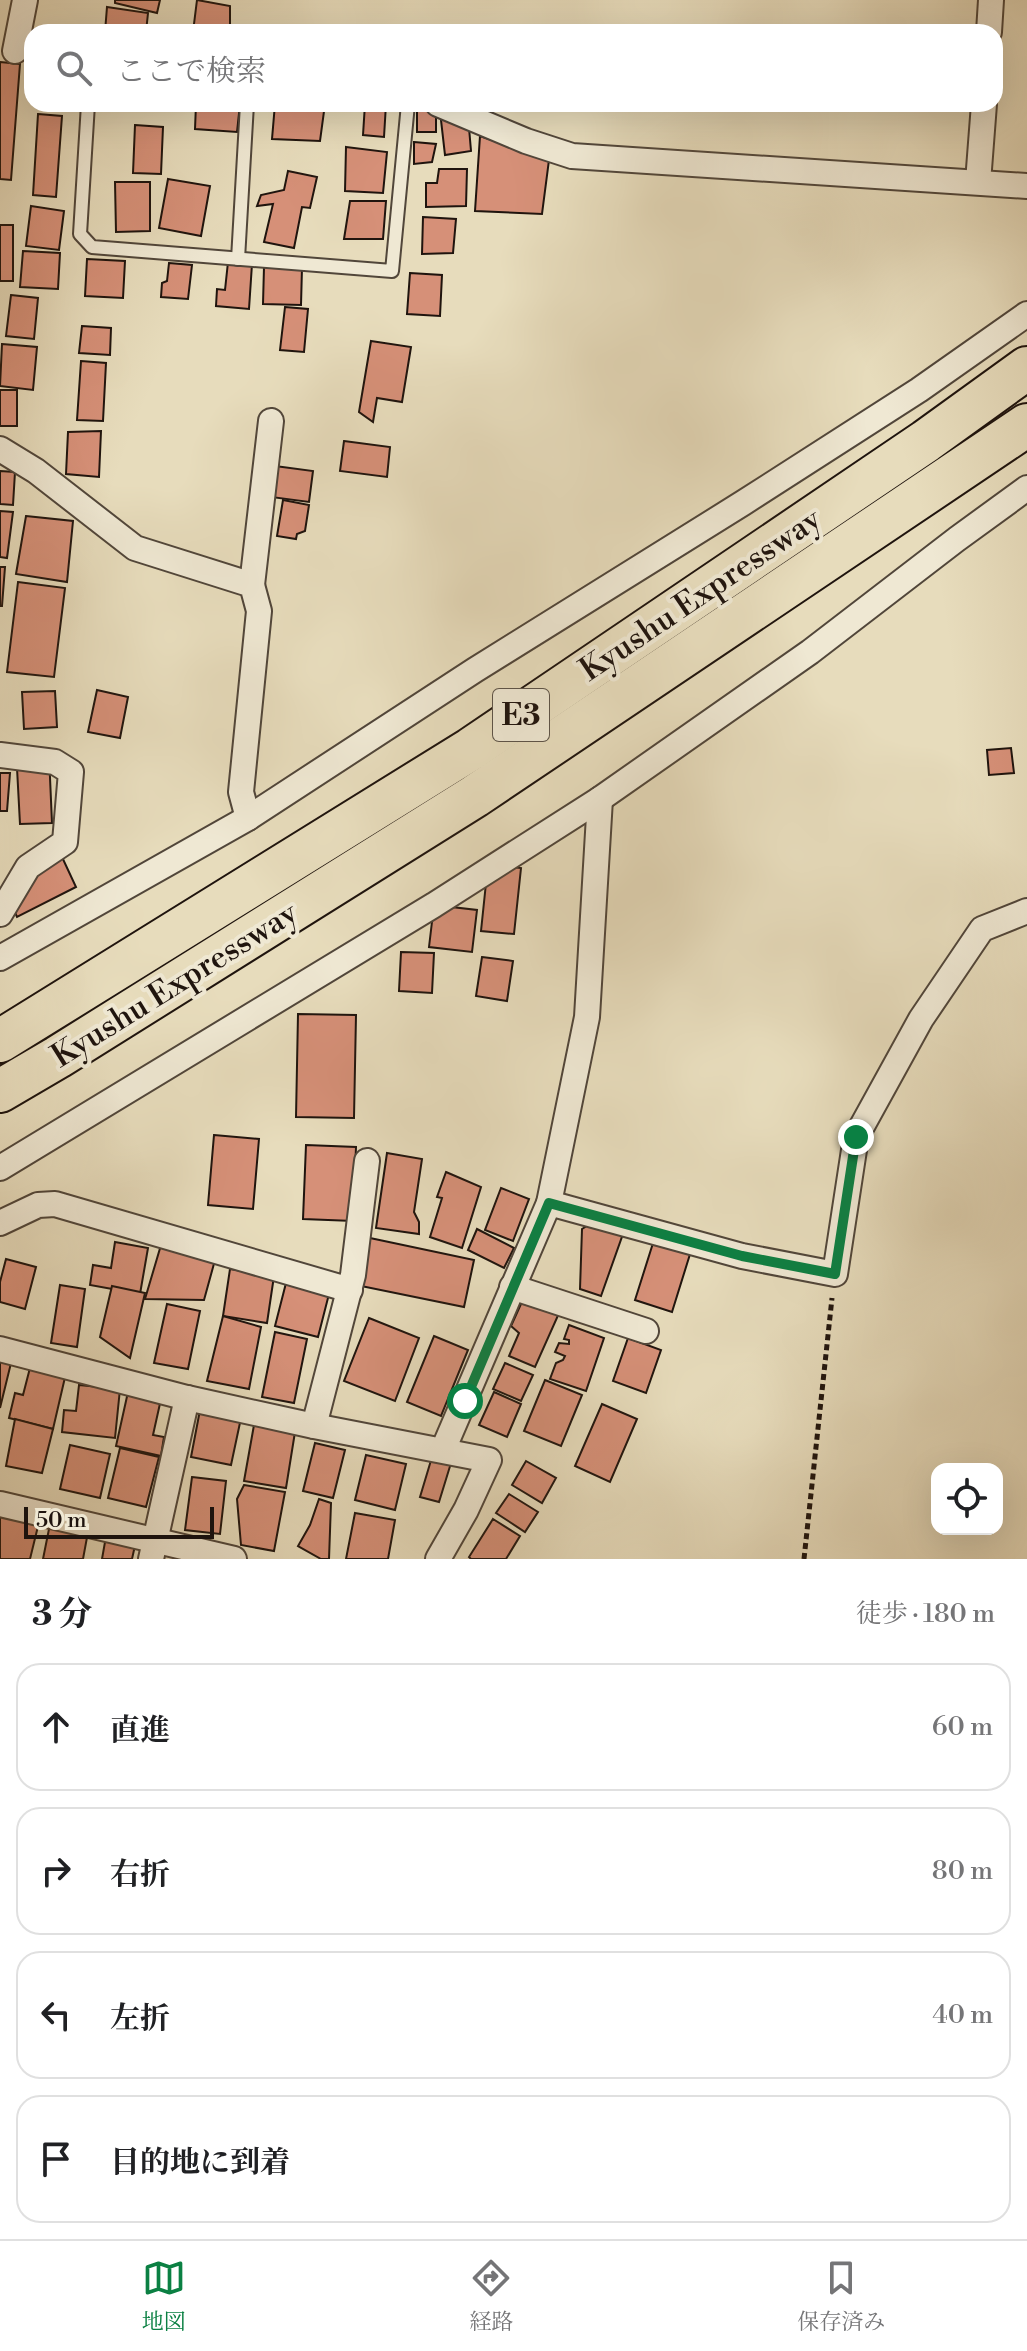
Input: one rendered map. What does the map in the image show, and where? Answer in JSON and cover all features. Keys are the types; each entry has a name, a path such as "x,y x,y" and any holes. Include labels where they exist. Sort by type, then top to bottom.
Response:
{"highway":[{"name":"Kyushu Expressway","path":"0,1041 471,749 926,441 1027,368"},
{"name":"Kyushu Expressway","path":"0,1091 475,796 1027,425"}],"street":[{"path":"16,52 25,0"},
{"path":"990,24 991,0"},
{"path":"457,112 526,141 572,156 1027,186"},
{"path":"978,182 983,112"},
{"path":"0,928 7,954 248,818 475,670 894,406 1027,314"},
{"path":"248,818 241,792 259,611 252,585 271,421"},
{"path":"0,449 36,471 135,548 252,585"},
{"path":"0,1168 434,905 600,799 810,652 1027,488"},
{"path":"0,755 55,762 71,772 65,842 28,867 0,914"},
{"path":"443,1450 549,1203 587,1017 600,799"},
{"path":"549,1203 742,1256 835,1274 856,1137 921,1019 982,929 1027,911"},
{"path":"314,1426 350,1290 367,1161"},
{"path":"0,1223 38,1205 55,1204 350,1290"},
{"path":"512,1287 646,1331"},
{"path":"0,1349 187,1398 489,1460 466,1510 438,1559"},
{"path":"153,1550 187,1398"},
{"path":"0,1504 153,1550 234,1559"}],"lane":[{"path":"88,112 80,234 92,247 392,271 407,112"},
{"path":"238,259 247,112"}],"path":[{"path":"804,1559 835,1274"}],"building":[{"path":"115,0 160,0 157,13 115,3"},
{"path":"197,0 230,6 230,24 194,24"},
{"path":"107,7 148,13 147,24 106,24"},
{"path":"0,62 20,64 11,180 0,179"},
{"path":"196,112 239,112 237,132 195,129"},
{"path":"274,112 324,112 320,141 272,139"},
{"path":"364,112 386,112 384,137 363,135"},
{"path":"417,112 436,112 436,132 417,132"},
{"path":"38,114 62,116 56,197 33,195"},
{"path":"468,116 471,151 445,155 441,120"},
{"path":"135,125 163,127 161,174 133,173"},
{"path":"480,136 549,160 542,214 475,211"},
{"path":"414,142 436,144 432,162 414,164"},
{"path":"346,147 387,152 383,193 345,191"},
{"path":"439,169 467,169 466,206 426,207 426,183 437,183"},
{"path":"288,171 317,177 310,208 302,207 294,248 264,242 273,204 257,206 261,195 284,190"},
{"path":"168,179 210,186 201,236 159,228"},
{"path":"115,182 150,182 150,231 116,232"},
{"path":"350,201 386,201 383,239 344,239"},
{"path":"31,206 64,211 59,250 26,246"},
{"path":"423,217 456,219 453,253 422,254"},
{"path":"0,225 13,225 13,281 0,281"},
{"path":"23,251 60,253 58,289 20,287"},
{"path":"87,259 125,261 123,298 85,296"},
{"path":"228,262 252,264 249,309 216,306 217,289 225,290"},
{"path":"169,263 192,265 188,299 161,297"},
{"path":"264,267 302,268 301,305 263,304"},
{"path":"410,273 442,275 440,316 407,314"},
{"path":"11,295 38,298 34,339 6,336"},
{"path":"285,307 308,309 304,352 280,350"},
{"path":"82,326 111,328 110,355 79,353"},
{"path":"371,341 411,347 402,402 377,398 373,422 359,412"},
{"path":"2,344 37,347 33,390 0,386"},
{"path":"81,361 106,363 103,421 77,420"},
{"path":"0,390 17,390 17,426 0,426"},
{"path":"101,431 99,477 66,474 68,432"},
{"path":"344,441 390,447 387,477 340,471"},
{"path":"275,466 313,471 309,502 271,497"},
{"path":"0,471 15,472 13,505 0,504"},
{"path":"283,500 309,505 305,531 297,534 296,539 277,536"},
{"path":"0,511 13,512 7,558 0,557"},
{"path":"26,516 73,521 67,582 16,574"},
{"path":"0,567 5,567 2,606 0,606"},
{"path":"18,582 65,588 54,677 7,672"},
{"path":"97,690 128,697 120,738 88,732"},
{"path":"55,691 57,727 24,729 22,692"},
{"path":"1011,748 1014,773 989,775 987,750"},
{"path":"49,755 52,823 20,824 17,768"},
{"path":"0,773 10,773 7,811 0,811"},
{"path":"62,857 76,887 17,917 3,886"},
{"path":"488,864 521,868 514,934 481,931"},
{"path":"434,905 477,910 472,952 429,947"},
{"path":"401,952 434,953 432,993 399,991"},
{"path":"482,957 513,961 507,1001 476,996"},
{"path":"298,1014 356,1015 354,1118 296,1117"},
{"path":"214,1135 259,1139 253,1209 208,1205"},
{"path":"306,1145 356,1147 353,1221 303,1219"},
{"path":"387,1153 422,1159 414,1212 419,1222 419,1234 376,1228"},
{"path":"446,1172 481,1187 462,1248 430,1237 442,1198 437,1197"},
{"path":"501,1188 529,1199 513,1241 485,1230"},
{"path":"595,1221 624,1231 601,1296 580,1289 582,1229"},
{"path":"477,1229 514,1248 504,1268 468,1250"},
{"path":"370,1238 474,1260 464,1307 361,1286"},
{"path":"654,1240 691,1251 672,1312 635,1300"},
{"path":"115,1242 148,1248 140,1294 90,1285 93,1265 111,1268"},
{"path":"161,1245 215,1260 204,1300 145,1299"},
{"path":"6,1259 36,1267 25,1309 0,1302 0,1282"},
{"path":"230,1269 274,1276 267,1323 223,1316"},
{"path":"286,1283 329,1294 318,1337 275,1326"},
{"path":"60,1285 85,1289 77,1347 51,1343"},
{"path":"112,1286 145,1293 130,1358 100,1337"},
{"path":"525,1295 560,1311 535,1367 509,1356 519,1333 511,1326"},
{"path":"167,1304 200,1311 188,1369 154,1363"},
{"path":"223,1316 261,1327 249,1389 207,1381"},
{"path":"369,1318 419,1338 395,1401 344,1381"},
{"path":"569,1325 604,1338 586,1391 550,1379 556,1363 565,1356 555,1352 559,1343 569,1344 569,1340 564,1339"},
{"path":"275,1332 307,1339 294,1403 262,1397"},
{"path":"434,1336 468,1350 441,1416 407,1402"},
{"path":"628,1338 661,1350 646,1393 613,1381"},
{"path":"0,1355 12,1359 0,1408"},
{"path":"505,1363 533,1375 521,1401 493,1389"},
{"path":"31,1364 66,1373 53,1429 9,1418 15,1393 23,1395"},
{"path":"545,1380 582,1395 561,1446 524,1431"},
{"path":"79,1385 120,1389 115,1438 62,1432 64,1410 76,1411"},
{"path":"128,1392 161,1399 153,1435 164,1437 161,1456 116,1446"},
{"path":"494,1392 521,1404 507,1437 479,1425"},
{"path":"602,1404 637,1419 610,1482 575,1466"},
{"path":"200,1410 241,1418 231,1465 191,1457"},
{"path":"15,1419 53,1429 42,1473 6,1466"},
{"path":"254,1425 295,1432 286,1488 244,1481"},
{"path":"315,1443 345,1450 333,1498 303,1491"},
{"path":"70,1445 110,1454 100,1498 60,1489"},
{"path":"120,1448 159,1457 146,1507 108,1498"},
{"path":"366,1455 406,1464 395,1510 355,1500"},
{"path":"432,1457 451,1463 439,1502 420,1497"},
{"path":"526,1461 556,1478 542,1503 512,1485"},
{"path":"192,1477 226,1481 220,1534 185,1530"},
{"path":"244,1485 285,1492 274,1551 241,1545 237,1499"},
{"path":"509,1494 538,1512 525,1532 496,1513"},
{"path":"319,1499 331,1503 329,1559 321,1559 298,1546"},
{"path":"0,1511 40,1518 30,1559 0,1559"},
{"path":"355,1513 395,1520 388,1559 346,1559"},
{"path":"493,1519 520,1536 506,1559 471,1559 469,1557"},
{"path":"50,1524 88,1532 83,1559 43,1559"},
{"path":"119,1538 136,1541 132,1559 102,1559 105,1542"}],"route":[{"path":"465,1401 549,1203 742,1256 835,1274 856,1137"}]}
